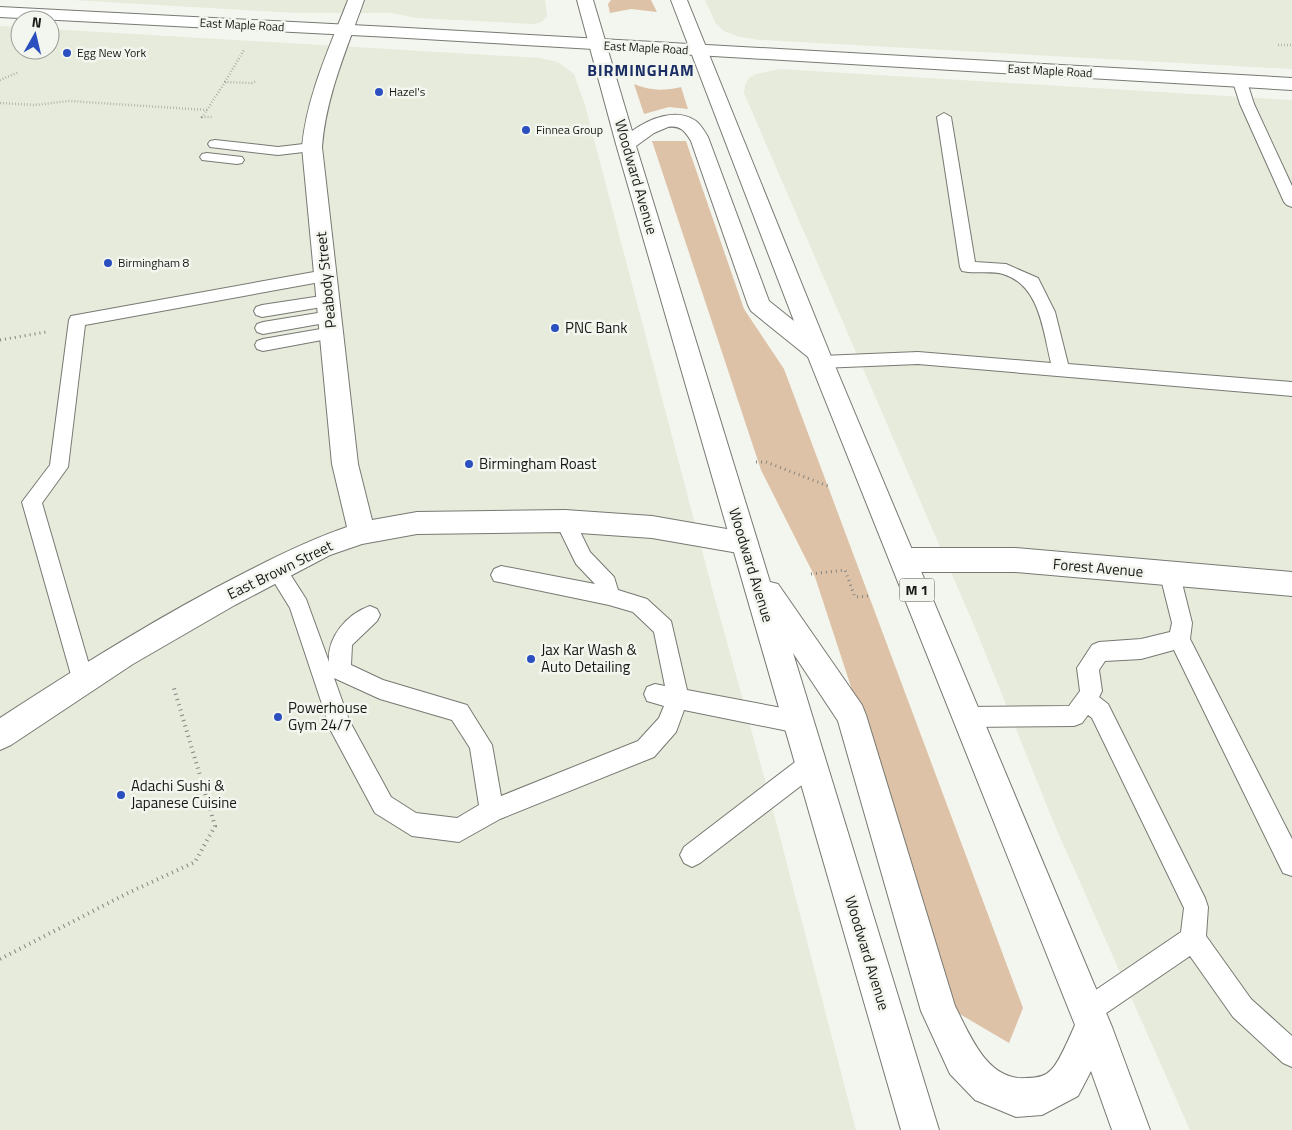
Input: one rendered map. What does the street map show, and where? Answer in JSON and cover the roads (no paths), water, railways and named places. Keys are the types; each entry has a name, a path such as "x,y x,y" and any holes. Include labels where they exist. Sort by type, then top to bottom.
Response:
{"main road":[{"name":"Peabody Street","path":"356,0 323,83 313,126 312,147 345,464 362,533"},
{"name":"Woodward Avenue","path":"585,0 626,144 920,1130"},
{"name":"M 1","path":"679,0 820,358 1090,1019 1131,1130"},
{"name":"East Maple Road","path":"0,12 1292,84"},
{"path":"626,144 647,128 660,123 675,121 688,125 701,141 759,305 820,358"},
{"name":"East Brown Street","path":"0,735 123,655 225,596 321,547 362,533 417,523 565,521 652,527 749,557"},
{"path":"749,557 851,715 939,1011 962,1061 988,1086 1016,1098 1042,1096 1065,1083 1090,1019"},
{"name":"Forest Avenue","path":"904,560 1015,560 1170,575 1292,584"}],"lane":[{"path":"1240,82 1247,104 1292,202"},
{"path":"944,117 968,267 1006,269 1032,282 1047,312 1061,370"},
{"path":"215,144 278,151"},
{"path":"207,157 252,160 278,151 312,147"},
{"path":"83,682 32,502 59,467 77,320 325,276"},
{"path":"262,311 330,317"},
{"path":"263,337 330,317"},
{"path":"820,358 918,358 1292,389"},
{"path":"565,521 584,558 607,583 609,596"},
{"path":"276,569 299,605 339,724 383,805 412,824 459,830 492,811 646,749 668,725 678,697 664,628 640,605 609,596 501,574"},
{"path":"1170,575 1182,623 1179,639 1292,864"},
{"path":"370,615 346,634 338,655 341,670 380,689 459,712 481,745 492,811"},
{"path":"968,717 1074,716 1087,700 1091,691 1088,668 1099,652 1141,649 1179,639"},
{"path":"655,694 798,722"},
{"path":"1087,700 1100,711 1196,907 1193,939 1242,1008 1292,1054"},
{"path":"692,855 811,764"},
{"path":"1090,1019 1193,939"}],"place":[{"name":"Egg New York","path":"67,53"},
{"name":"Hazel's","path":"379,92"},
{"name":"Finnea Group","path":"526,130"},
{"name":"Birmingham 8","path":"108,263"},
{"name":"PNC Bank","path":"555,328"},
{"name":"Birmingham Roast","path":"469,464"},
{"name":"Jax Kar Wash & Auto Detailing","path":"531,659"},
{"name":"Powerhouse Gym 24/7","path":"278,717"},
{"name":"Adachi Sushi & Japanese Cuisine","path":"121,795"}],"district":[{"name":"BIRMINGHAM","path":"641,70"}]}
